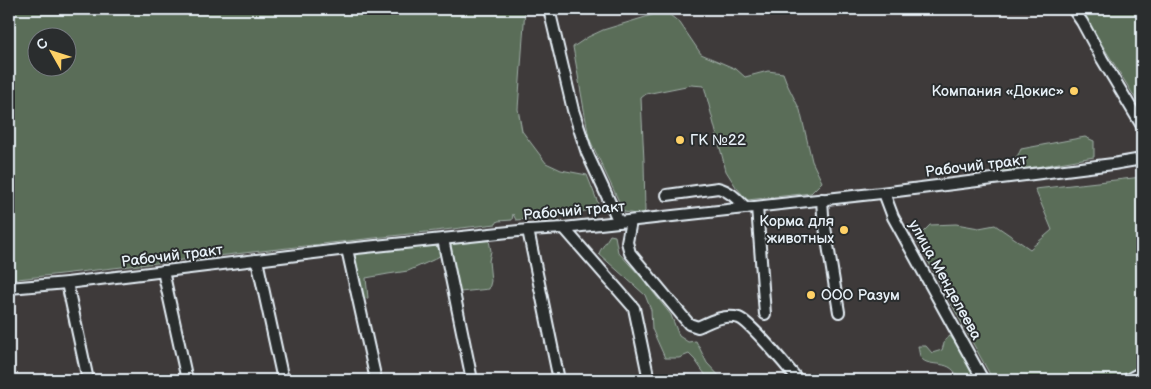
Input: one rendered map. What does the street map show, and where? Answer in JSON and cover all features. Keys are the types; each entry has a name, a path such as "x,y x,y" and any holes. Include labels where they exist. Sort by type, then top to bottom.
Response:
{"street":[{"path":"549,9 573,110 587,153 619,222"},
{"path":"1073,9 1142,126"},
{"name":"Рабочий тракт","path":"9,288 163,272 347,249 631,221 884,192 1142,159"},
{"path":"667,195 718,188 725,190 751,207 765,314"},
{"name":"улица Менделеева","path":"884,192 893,217 983,380"},
{"path":"822,199 839,312"},
{"path":"631,221 627,242 630,253 689,324 698,327 714,319 741,318 798,380"},
{"path":"564,228 634,308 649,380"},
{"path":"528,230 559,380"},
{"path":"443,239 472,380"},
{"path":"347,249 376,380"},
{"path":"258,260 283,380"},
{"path":"163,272 187,380"},
{"path":"67,283 88,380"},
{"path":"1127,380 1142,372"}],"green space":[{"path":"9,9 525,9 518,109 522,131 546,163 561,170 587,175 598,203 595,209 555,217 516,220 513,214 512,220 498,221 496,224 9,280"},
{"path":"1080,9 1142,9 1142,109"},
{"path":"665,11 680,23 701,54 736,69 745,77 768,71 783,73 800,110 812,161 822,182 811,193 747,200 726,171 704,86 691,85 646,94 641,98 645,211 642,215 624,212 589,138 573,47 603,30"},
{"path":"1085,137 1094,141 1094,157 1001,173 1001,167 1013,160 1021,149"},
{"path":"1142,177 1142,370 1125,380 993,380 916,239 930,225 956,224 979,228 995,225 1030,249 1052,230 1035,189"},
{"path":"610,235 615,236 618,252 642,278 671,315 679,336 688,342 696,341 707,363 723,380 709,380 689,354 679,358 665,358 652,329 651,310 645,295 599,254"},
{"path":"489,240 491,281 489,289 460,292 457,287 449,245 455,242"},
{"path":"431,245 438,247 441,255 433,260 408,271 366,278 368,298 363,299 354,253"},
{"path":"950,336 977,380 958,380 951,368 929,363 921,358 918,346 926,346 932,353 942,350 945,340"}],"place":[{"name":"Компания «Докис»","path":"1074,91"},
{"name":"ГК №22","path":"680,140"},
{"name":"Корма для животных","path":"844,230"},
{"name":"ООО Разум","path":"811,295"}]}
